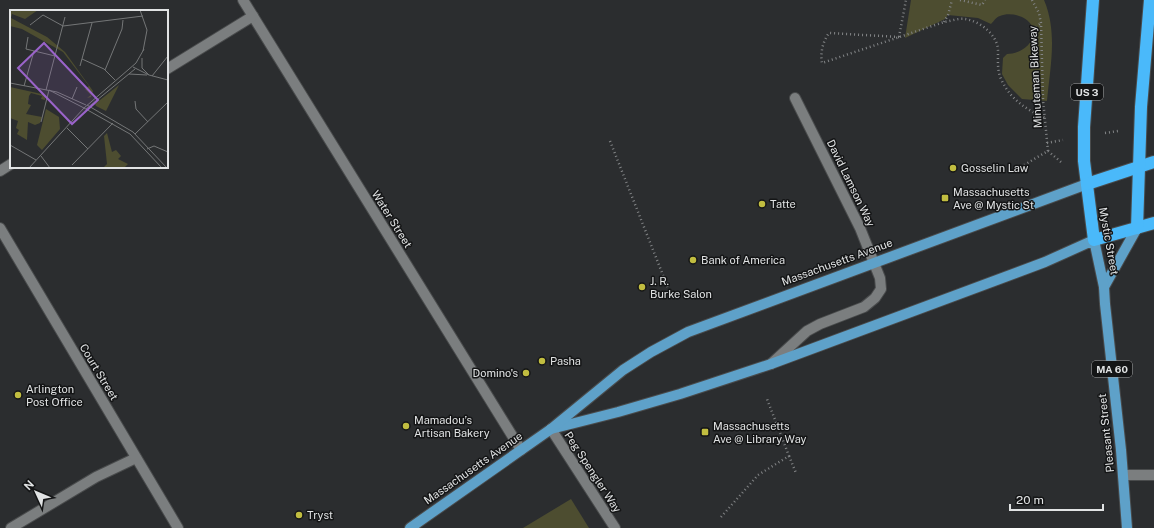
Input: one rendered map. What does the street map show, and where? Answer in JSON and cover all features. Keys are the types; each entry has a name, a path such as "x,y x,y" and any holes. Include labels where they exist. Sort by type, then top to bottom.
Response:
{"highway":[{"name":"Mystic Street","path":"1093,0 1084,126 1084,161 1094,240"},
{"name":"Mystic Street","path":"1137,228 1141,107 1150,0"},
{"name":"Massachusetts Avenue","path":"1087,184 1154,162"},
{"name":"Massachusetts Avenue","path":"1094,240 1154,222"}],"main road":[{"name":"Massachusetts Avenue","path":"410,528 551,429 623,370 651,352 688,332 1087,184"},
{"name":"Mystic Street","path":"1104,287 1137,228"},
{"name":"Massachusetts Avenue","path":"551,429 673,396 771,364 1045,262 1094,240"},
{"name":"Mystic Street","path":"1094,240 1104,287"},
{"name":"Pleasant Street","path":"1104,287 1128,528"}],"street":[{"name":"Water Street","path":"243,0 521,450"},
{"path":"168,68 253,16"},
{"name":"David Lamson Way","path":"771,364 808,331 820,324 864,307 875,298 881,289 880,278 860,228 795,98"},
{"path":"0,171 10,165"},
{"name":"Court Street","path":"0,228 178,528"},
{"name":"Peg Spengler Way","path":"551,429 615,528"},
{"path":"11,528 96,477 136,458"},
{"path":"1123,475 1154,475"}],"path":[{"path":"899,37 906,0"},
{"path":"944,22 948,15 952,0"},
{"path":"960,0 982,5 985,0"},
{"name":"Minuteman Bikeway","path":"1024,165 1048,151 1043,100 1041,23 1039,13 1032,0"},
{"path":"899,37 829,33 825,38 821,57 822,63 944,22 964,19 971,20 989,32 995,42 998,50 998,64 1001,80 1010,96 1021,105 1045,118"},
{"path":"1033,30 1041,23"},
{"path":"610,141 672,298"},
{"path":"767,399 796,473"},
{"path":"721,517 758,475 789,456"}],"shaded area":[{"path":"911,0 1044,0 1051,25 1052,37 1047,101 1022,99 1008,85 1002,74 1003,58 1007,54 1012,54 1025,48 1031,40 1033,30 1029,22 1025,19 1020,16 1010,14 997,17 991,24 978,18 948,15 945,19 905,38"},
{"path":"571,499 589,528 523,528"}],"place":[{"name":"Gosselin Law","path":"953,168"},
{"name":"Massachusetts Ave @ Mystic St","path":"945,198"},
{"name":"Tatte","path":"762,204"},
{"name":"Bank of America","path":"693,260"},
{"name":"J. R. Burke Salon","path":"642,287"},
{"name":"Pasha","path":"542,361"},
{"name":"Domino's","path":"526,373"},
{"name":"Arlington Post Office","path":"18,395"},
{"name":"Mamadou’s Artisan Bakery","path":"406,426"},
{"name":"Massachusetts Ave @ Library Way","path":"705,432"},
{"name":"Tryst","path":"299,515"}]}
